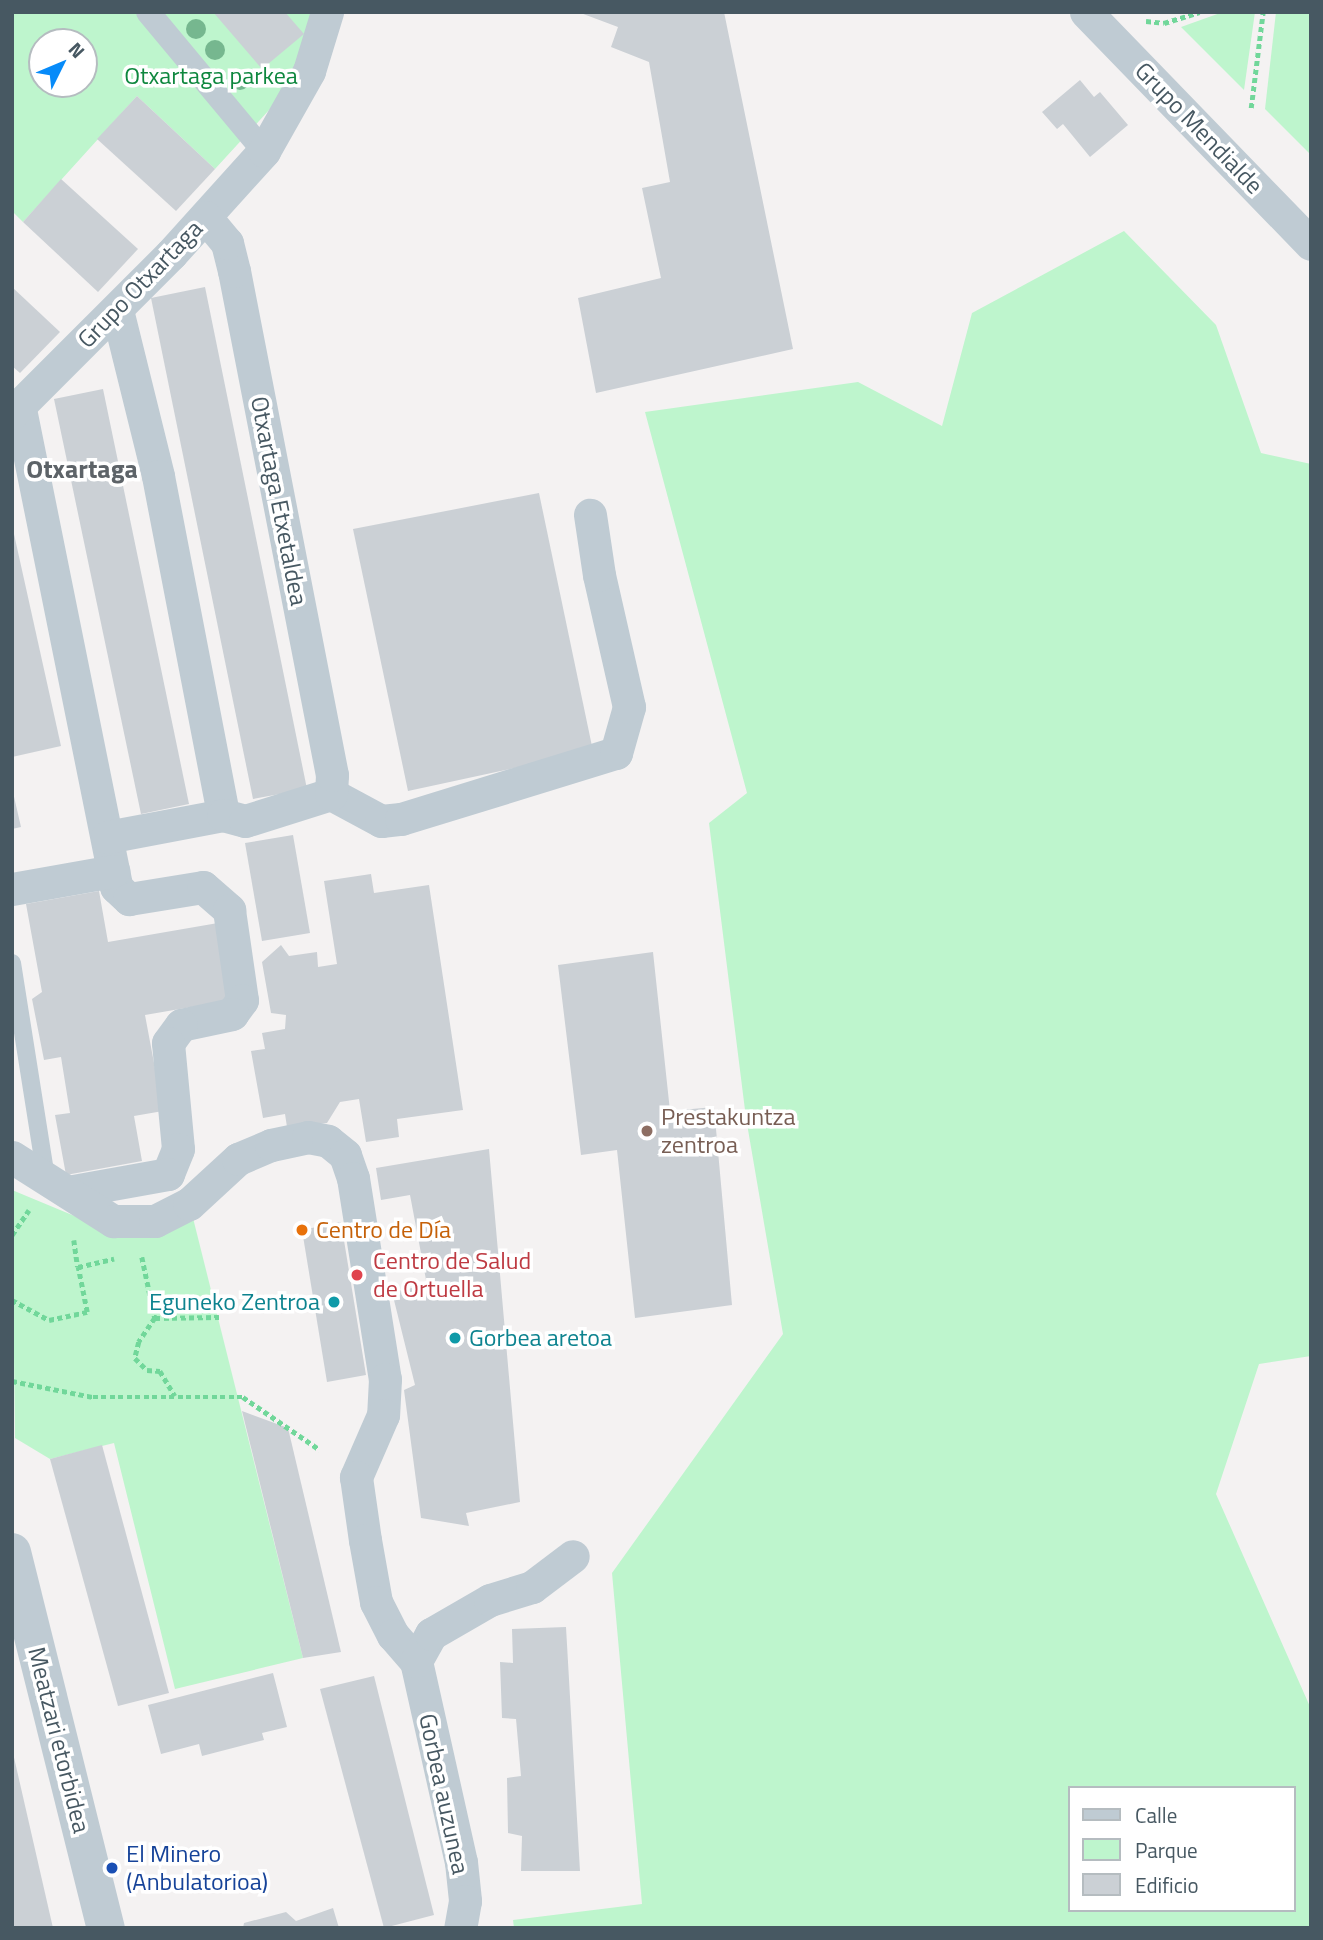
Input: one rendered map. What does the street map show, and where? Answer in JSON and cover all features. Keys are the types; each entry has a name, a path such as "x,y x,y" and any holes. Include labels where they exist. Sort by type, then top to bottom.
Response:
{"street":[{"path":"148,12 264,151"},
{"name":"Grupo Otxartaga","path":"16,411 117,310 264,151 309,71 327,12"},
{"name":"Grupo Mendialde","path":"1086,12 1311,244"},
{"name":"Otxartaga Etxetaldea","path":"205,217 227,243 234,271 332,775 331,794"},
{"path":"117,310 158,476 223,816"},
{"path":"12,1157 57,1187 168,1174 178,1149 168,1043 181,1026 232,1014 243,1000 229,910 203,887 129,899 117,887 16,411"},
{"path":"107,837 223,816 245,821 331,794 381,821 401,818 616,753 629,707 598,575 590,515"},
{"path":"12,889 113,871"},
{"name":"Gorbea auzunea","path":"57,1187 113,1221 155,1221 189,1204 238,1159 271,1145 308,1137 328,1141 345,1155 353,1178 385,1380 383,1415 355,1477 376,1602 393,1635 416,1661 461,1862 465,1901 460,1928"},
{"name":"Meatzari etorbidea","path":"12,1552 106,1928"},
{"path":"416,1661 431,1634 490,1600 532,1587 573,1556"}],"lane":[{"path":"12,963 57,1187"}],"path":[{"path":"1138,21 1164,23 1199,12"},
{"path":"1251,108 1263,12"},
{"path":"12,1300 49,1320 87,1312 78,1267 141,1252 155,1318 139,1342 135,1358 147,1370 160,1371 175,1396"},
{"path":"155,1318 219,1317"},
{"path":"12,1381 93,1397 243,1396 320,1450"}],"green space":[{"name":"Otxartaga parkea","path":"12,12 319,13 305,54 270,109 215,169 137,96 23,222 12,211"},
{"path":"1223,12 1255,12 1244,90 1181,27"},
{"path":"1276,12 1311,12 1311,155 1265,109"},
{"path":"1124,231 1216,325 1261,453 1311,464 1311,1356 1259,1364 1216,1494 1311,1709 1311,1928 514,1928 513,1920 642,1904 612,1573 783,1334 746,1118 709,823 747,793 645,412 858,382 942,426 972,313"},
{"path":"12,1190 89,1222 193,1218 303,1658 175,1689 114,1443 50,1459 15,1438"}],"building":[{"path":"213,12 285,12 304,34 262,69"},
{"path":"578,12 724,12 793,349 596,393 578,298 661,278 642,188 670,182 649,62 611,47 618,27"},
{"path":"1080,80 1094,97 1100,92 1128,125 1090,157 1063,124 1057,129 1042,112"},
{"path":"137,96 215,169 176,211 97,139"},
{"path":"61,179 138,249 98,292 23,222"},
{"path":"12,287 60,332 20,373 12,366"},
{"path":"205,287 307,789 253,799 151,298"},
{"path":"103,389 189,804 141,814 54,399"},
{"path":"539,493 593,751 408,791 353,529"},
{"path":"12,525 61,746 12,757"},
{"path":"12,788 21,827 12,829"},
{"path":"293,835 310,933 262,941 245,843"},
{"path":"371,874 374,893 429,885 463,1110 397,1119 399,1137 366,1142 359,1099 340,1102 327,1123 287,1127 285,1114 263,1118 251,1051 265,1049 262,1033 285,1029 286,1015 271,1013 262,962 281,945 289,956 317,952 318,967 337,964 324,881"},
{"path":"99,891 108,942 218,923 232,1000 145,1015 163,1111 134,1116 142,1161 66,1175 55,1115 70,1113 61,1057 44,1060 32,999 42,992 26,904"},
{"name":"Prestakuntza zentroa","path":"653,952 670,1111 714,1107 732,1305 635,1318 617,1150 581,1155 558,965"},
{"name":"Gorbea aretoa","path":"489,1149 520,1502 466,1513 469,1526 421,1518 404,1390 415,1385 392,1292 427,1285 410,1195 381,1200 376,1168"},
{"name":"Eguneko Zentroa","path":"341,1222 366,1375 327,1382 302,1230"},
{"path":"242,1411 288,1428 341,1652 303,1658"},
{"path":"102,1445 169,1693 118,1706 50,1459"},
{"path":"566,1627 580,1871 521,1871 522,1836 508,1833 507,1778 521,1776 516,1719 502,1718 500,1662 513,1663 512,1629"},
{"path":"273,1673 287,1727 262,1733 264,1740 202,1756 199,1744 161,1754 148,1705"},
{"path":"374,1676 434,1915 384,1928 320,1689"},
{"path":"13,1753 53,1928 12,1928"},
{"path":"333,1908 339,1928 243,1928 244,1923 286,1912 296,1921"}],"place":[{"name":"Prestakuntza zentroa","path":"647,1131"},
{"name":"Centro de Día","path":"302,1230"},
{"name":"Centro de Salud de Ortuella","path":"357,1275"},
{"name":"Eguneko Zentroa","path":"334,1302"},
{"name":"Gorbea aretoa","path":"455,1338"},
{"name":"El Minero (Anbulatorioa)","path":"112,1868"}],"district":[{"name":"Otxartaga","path":"82,469"}]}
